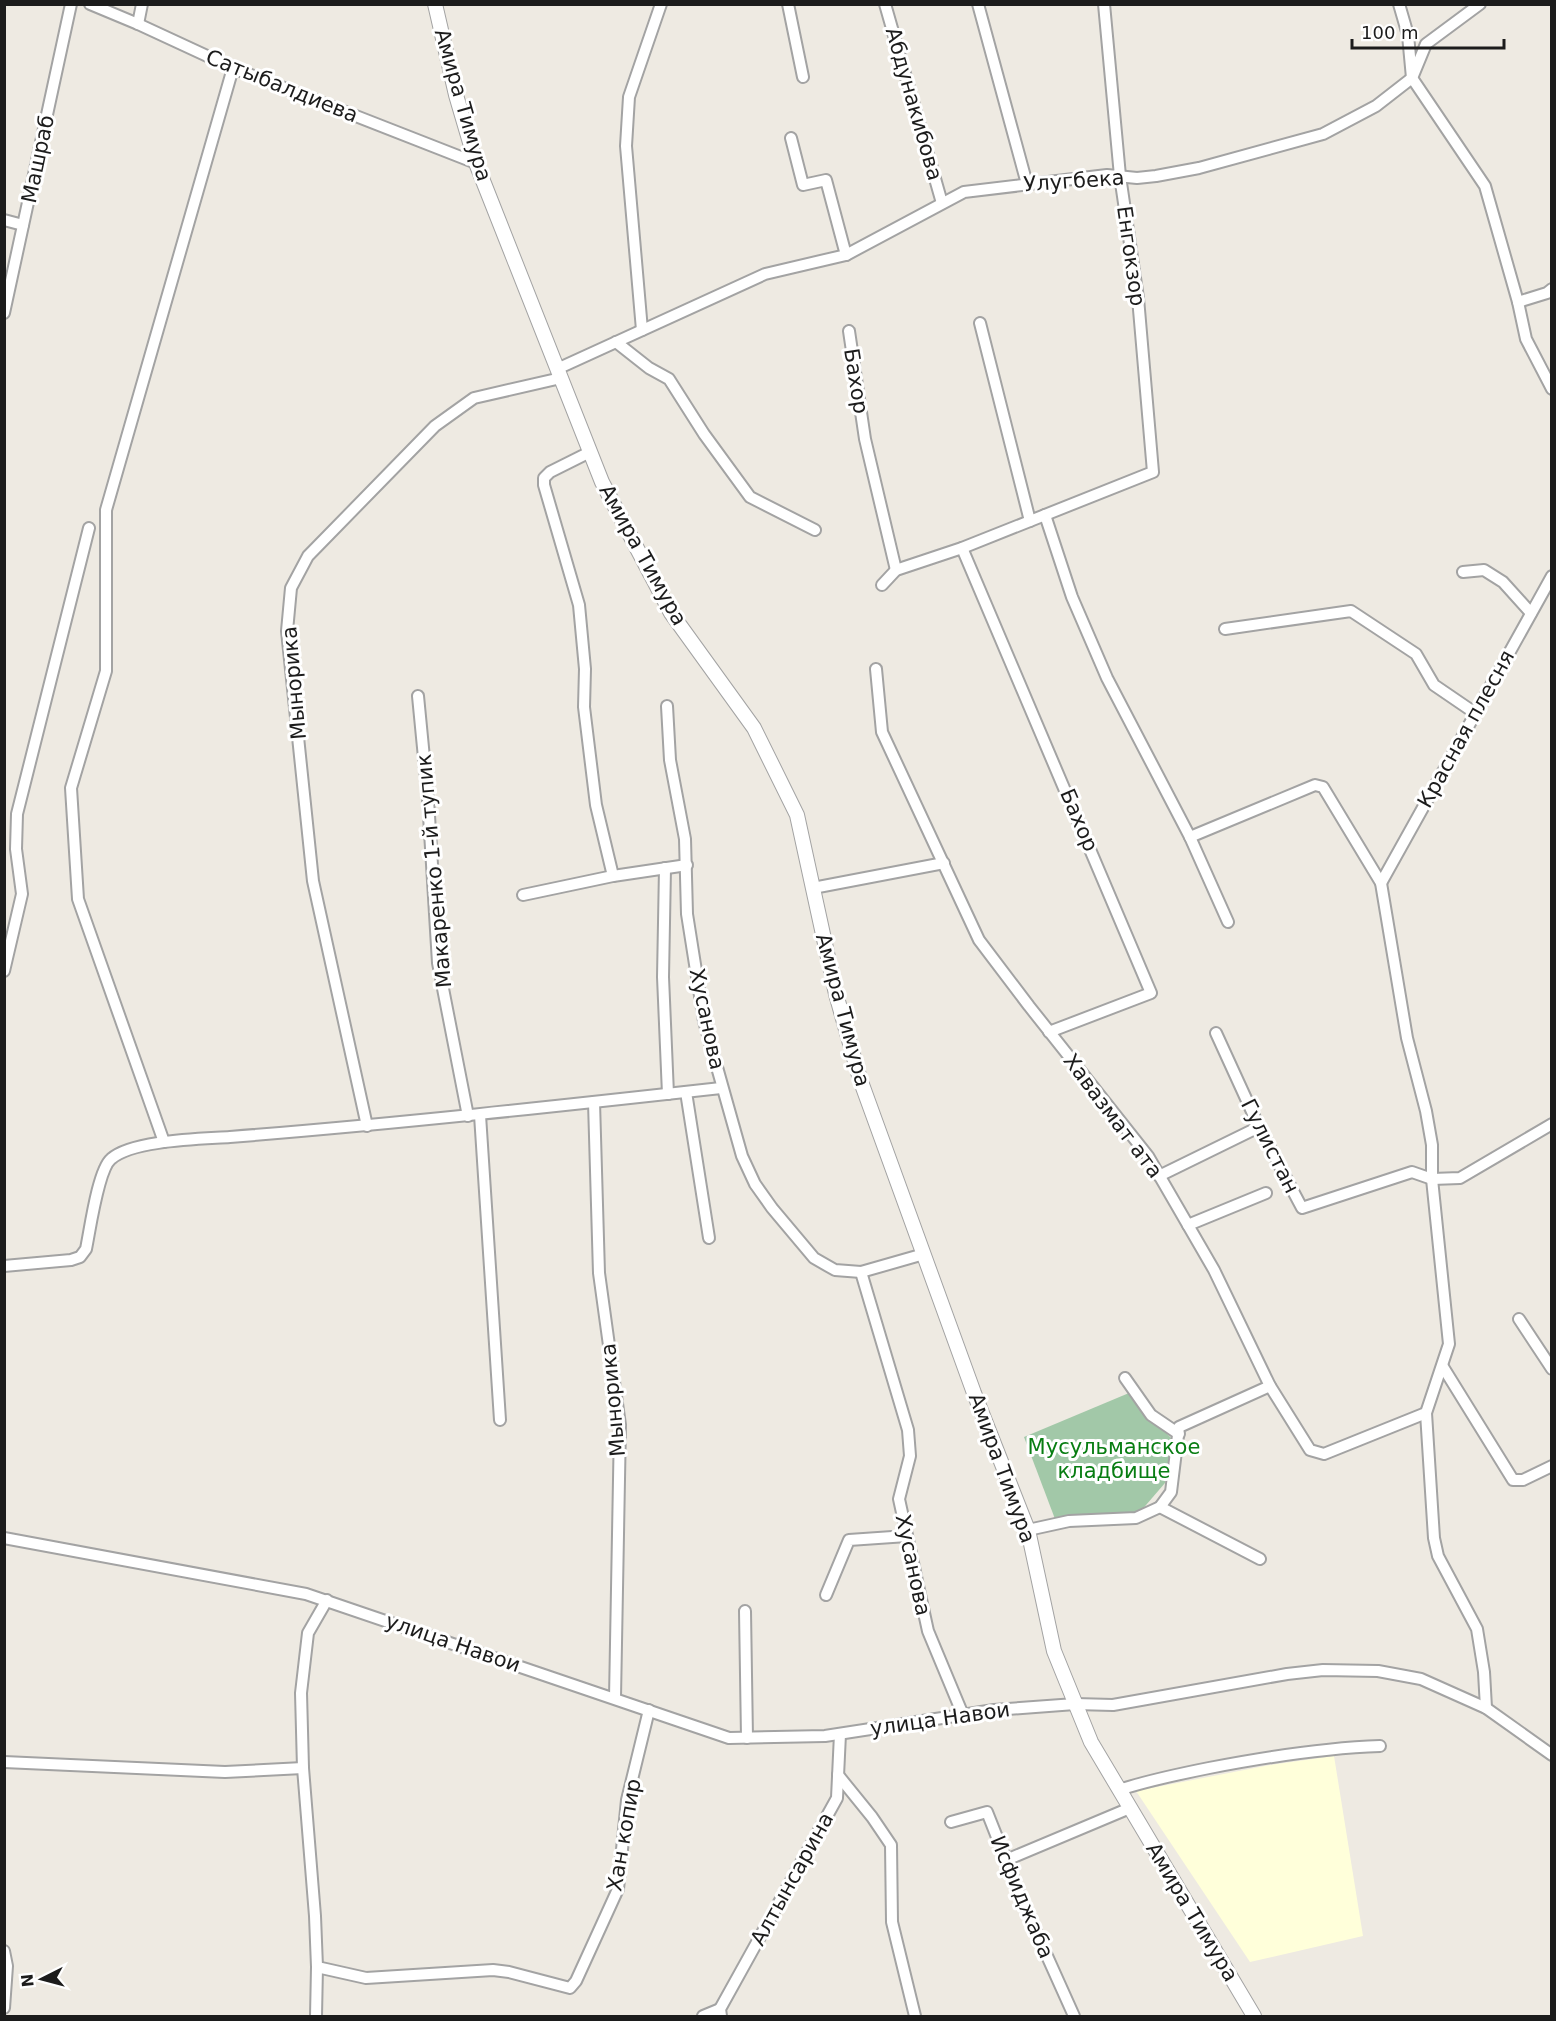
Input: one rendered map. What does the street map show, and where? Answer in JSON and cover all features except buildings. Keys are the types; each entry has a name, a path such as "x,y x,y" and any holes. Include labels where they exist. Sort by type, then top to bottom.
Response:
{"street":[{"name":"Машраб","path":"4,313 71,4"},
{"name":"Сатыбалдиева","path":"90,4 233,68 476,163"},
{"path":"138,24 142,4"},
{"name":"Амира Тимура","path":"435,4 456,95 476,163 602,482 671,613 754,728 797,815 836,994 860,1079 974,1392 1028,1530 1054,1651 1075,1704 1091,1742 1254,2016"},
{"path":"642,330 626,146 629,97 661,4"},
{"path":"788,4 803,77"},
{"name":"Абдунакибова","path":"885,4 942,203"},
{"path":"978,4 1027,184"},
{"name":"Енгокзор","path":"1045,515 1154,472 1138,298 1120,176 1104,4"},
{"path":"1399,4 1408,35 1412,78 1485,186 1518,302 1526,339 1551,389"},
{"name":"Улугбека","path":"559,373 616,342 765,274 846,255 964,192 1107,175 1137,178 1156,176 1199,168 1323,134 1376,106 1412,78 1426,44 1480,4"},
{"path":"164,1142 78,899 71,788 106,671 106,510 233,68"},
{"path":"791,138 803,185 826,180 846,255"},
{"path":"4,220 23,225"},
{"path":"1518,302 1547,293 1551,289"},
{"path":"980,323 1030,520"},
{"name":"Бахор","path":"849,331 865,439 896,570"},
{"path":"616,342 649,368 669,379 704,434 750,497 814,530"},
{"name":"Мынорика","path":"367,1126 313,880 287,631 291,588 308,556 435,426 474,398 559,373"},
{"path":"590,452 550,472 544,478 544,485 579,605 585,669 584,707 596,805 613,876"},
{"path":"882,585 896,570 962,548 1045,515 1072,597 1107,678 1190,837 1228,922"},
{"path":"4,971 22,894 16,849 18,814 88,528"},
{"name":"Бахор","path":"962,548 1151,993 1049,1032"},
{"path":"1463,572 1484,570 1503,582 1531,613"},
{"name":"Красная плесня","path":"1381,883 1551,576"},
{"path":"1225,629 1351,611 1416,654 1434,685 1475,713"},
{"name":"Хавазмат ата","path":"876,669 882,732 979,940 1148,1156 1214,1270 1270,1386 1310,1450 1324,1454 1426,1413"},
{"name":"Макаренко 1-й тупик","path":"418,696 428,800 438,963 474,1115 500,1420"},
{"name":"Хусанова","path":"667,706 670,760 687,865 687,914 704,1021 721,1088 742,1156 754,1184 814,1258 835,1270 861,1272 924,1254"},
{"path":"1190,837 1315,785 1323,787 1381,883 1407,1038 1426,1110 1432,1145 1432,1179 1449,1344 1426,1413 1435,1548 1477,1629 1484,1672 1486,1708"},
{"path":"813,888 944,863"},
{"path":"523,895 613,876 687,865"},
{"path":"665,868 663,977 668,1094"},
{"name":"Гулистан","path":"1216,1033 1259,1127 1302,1208 1412,1172 1432,1179 1460,1178 1551,1124"},
{"path":"4,1266 71,1260 80,1257 86,1249 102,1173 111,1159 125,1151 164,1142 367,1126 721,1088"},
{"path":"686,1092 710,1238"},
{"name":"Мынорика","path":"594,1102 599,1273 620,1425 615,1698"},
{"path":"1160,1176 1259,1127"},
{"path":"1188,1225 1266,1193"},
{"name":"Хусанова","path":"861,1272 908,1430 910,1456 899,1499 928,1631 963,1715"},
{"path":"1519,1319 1551,1369"},
{"path":"1443,1367 1513,1480 1523,1480 1551,1466"},
{"path":"1125,1378 1151,1415 1179,1434"},
{"path":"1028,1530 1069,1521 1136,1518 1160,1506 1171,1492 1179,1427 1270,1386"},
{"path":"1160,1506 1260,1559"},
{"path":"826,1595 849,1540 908,1536"},
{"name":"улица Навои","path":"4,1538 306,1594 729,1738 825,1736 994,1710 1075,1704 1113,1705 1278,1675 1323,1670 1378,1671 1421,1679 1486,1708 1551,1755"},
{"path":"316,2016 317,1967 303,1768 302,1692 308,1633 327,1600"},
{"path":"745,1611 747,1738"},
{"name":"Хан копир","path":"317,1967 366,1977 493,1970 570,1988 576,1981 618,1889 627,1800 649,1710"},
{"name":"Алтынсарина","path":"721,2013 837,1798 840,1734"},
{"path":"1119,1790 1164,1777 1245,1761 1333,1748 1380,1746"},
{"path":"4,1762 225,1772 303,1768"},
{"path":"838,1775 891,1845 892,1922 915,2016"},
{"path":"1006,1860 1130,1808"},
{"name":"Исфиджаба","path":"951,1822 987,1812 1021,1898 1074,2016"},
{"path":"4,1951 7,1966 4,2008"},
{"path":"703,2016 721,2013"}],"shaded area":[{"path":"1334,1756 1363,1936 1250,1962 1136,1791 1270,1765"}],"green space":[{"name":"Мусульманское кладбище","path":"1129,1393 1172,1439 1165,1483 1140,1512 1055,1519 1024,1437"}]}
